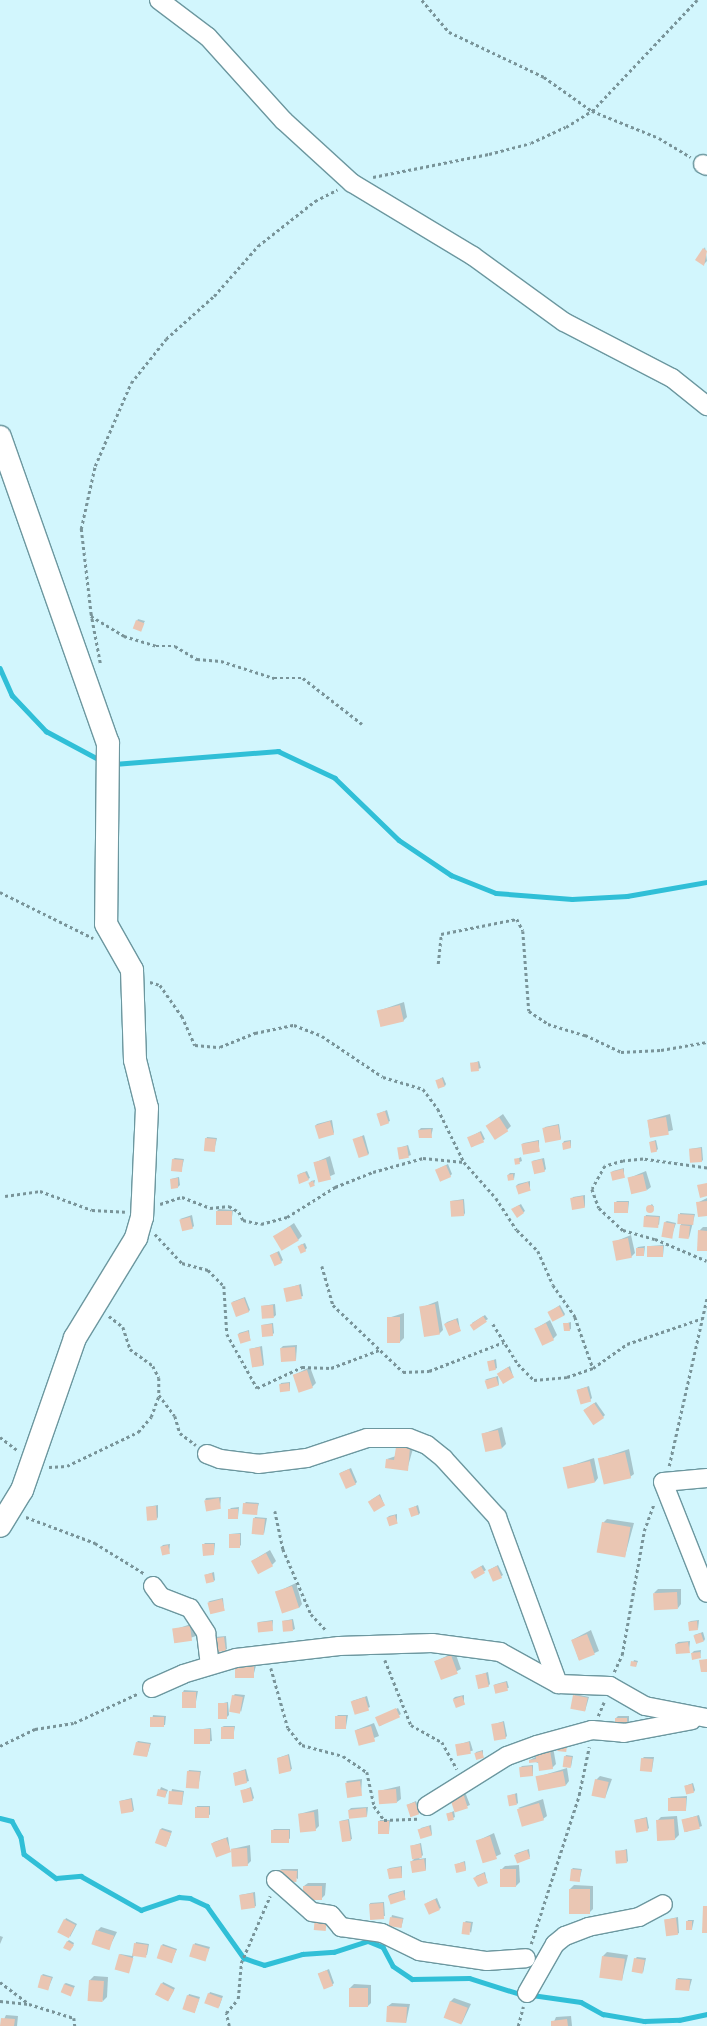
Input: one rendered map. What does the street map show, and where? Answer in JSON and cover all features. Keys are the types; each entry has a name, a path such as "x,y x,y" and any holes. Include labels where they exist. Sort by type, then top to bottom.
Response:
{"street":[{"path":"159,0 208,37 284,121 352,183 473,256 564,322 672,378 707,406"},
{"path":"0,437 108,743 106,924 116,942 122,947 132,978 135,1060 147,1108 142,1217 136,1238 96,1306 75,1338 22,1490 3,1520"},
{"path":"207,1454 220,1459 258,1464 307,1458 366,1438 409,1438 427,1445 444,1459 497,1517 558,1684"},
{"path":"707,1478 663,1482 707,1593"},
{"path":"153,1586 161,1596 190,1608 206,1633 210,1665"},
{"path":"152,1688 210,1665 267,1654 340,1646 380,1646 432,1643 472,1646 500,1652 558,1684 610,1686 645,1706 707,1718"},
{"path":"427,1806 507,1756 592,1730 624,1733 707,1718"},
{"path":"276,1880 312,1912 331,1915 341,1927 382,1933 419,1951 487,1961 526,1958"},
{"path":"527,1993 555,1944 565,1936 588,1927 639,1918 663,1904"}],"path":[{"path":"422,0 449,32 544,76 592,111 659,138 705,165"},
{"path":"102,669 90,616 81,529 95,466 131,383 166,339 214,296 258,246 315,200 352,183 531,143 592,111 697,0"},
{"path":"90,616 124,636 156,646 175,646 197,659 221,661 274,678 303,678 362,724"},
{"path":"0,892 102,942 116,942"},
{"path":"438,964 441,934 517,919 523,932 529,1011 548,1024 585,1034 621,1052 661,1050 707,1042"},
{"path":"132,978 160,985 182,1016 195,1046 220,1047 255,1033 294,1025 322,1036 383,1077 423,1089 438,1109 464,1162 496,1198 517,1230 538,1251 553,1285 575,1317 593,1368"},
{"path":"182,1198 210,1208 229,1206 239,1212 242,1220 261,1224 287,1217 335,1187 373,1172 423,1158 464,1162"},
{"path":"707,1168 643,1159 623,1161 605,1166 592,1189 599,1208 623,1230 655,1239 707,1261"},
{"path":"5,1196 40,1191 92,1210 119,1210 142,1217 182,1262 208,1270 224,1286 227,1334 257,1388 302,1367 331,1368 379,1350"},
{"path":"322,1266 333,1305 403,1372 429,1371 504,1342"},
{"path":"526,1958 579,1795 592,1730 610,1686 610,1680 622,1655 644,1531 676,1450 707,1297"},
{"path":"32,1461 48,1467 67,1466 92,1456 138,1432 151,1417 159,1395 159,1378 153,1366 130,1349 123,1327 96,1306"},
{"path":"493,1324 518,1364 534,1380 567,1377 593,1368 627,1344 703,1318"},
{"path":"159,1395 175,1416 180,1433 207,1454"},
{"path":"275,1511 283,1549 311,1614 340,1646"},
{"path":"3,1520 29,1518 95,1543 144,1573 153,1586"},
{"path":"380,1646 411,1725 442,1742 464,1782"},
{"path":"267,1654 288,1728 302,1745 343,1756 367,1772 374,1806 384,1820 417,1819 427,1806"},
{"path":"0,1746 35,1729 74,1723 152,1688"},
{"path":"229,2026 226,2013 238,2000 241,1963 276,1880"},
{"path":"0,1982 29,2004"},
{"path":"518,2026 527,1993"},
{"path":"0,2001 29,2004 74,2018 75,2026"}],"building":[{"path":"703,248 707,251 704,266 695,260"},
{"path":"136,620 144,623 141,632 133,628"},
{"path":"400,1005 404,1022 380,1027 377,1010"},
{"path":"478,1062 479,1071 471,1072 470,1063"},
{"path":"442,1078 445,1087 438,1089 435,1080"},
{"path":"385,1111 389,1123 380,1126 376,1114"},
{"path":"499,1117 508,1131 495,1140 486,1126"},
{"path":"666,1117 669,1135 650,1138 647,1120"},
{"path":"330,1121 334,1134 319,1139 315,1126"},
{"path":"558,1125 561,1140 545,1143 542,1128"},
{"path":"431,1129 432,1138 419,1138 418,1130"},
{"path":"480,1132 484,1142 471,1147 467,1137"},
{"path":"362,1136 368,1155 359,1158 352,1139"},
{"path":"205,1138 216,1139 215,1152 204,1151"},
{"path":"538,1141 540,1152 523,1155 521,1144"},
{"path":"570,1141 571,1148 563,1150 562,1143"},
{"path":"655,1141 657,1152 651,1153 649,1142"},
{"path":"407,1146 409,1158 399,1159 397,1148"},
{"path":"701,1148 702,1162 690,1163 689,1149"},
{"path":"519,1158 520,1164 515,1165 514,1159"},
{"path":"172,1159 183,1160 182,1172 171,1171"},
{"path":"326,1159 331,1179 318,1183 313,1162"},
{"path":"542,1159 545,1172 534,1174 531,1161"},
{"path":"446,1165 451,1177 440,1182 435,1170"},
{"path":"623,1169 625,1178 612,1181 610,1172"},
{"path":"305,1172 309,1180 299,1184 297,1175"},
{"path":"513,1174 514,1180 508,1181 507,1175"},
{"path":"643,1174 647,1191 631,1194 627,1178"},
{"path":"178,1178 178,1188 171,1189 170,1179"},
{"path":"313,1181 315,1186 310,1188 308,1183"},
{"path":"528,1182 531,1191 518,1195 516,1186"},
{"path":"707,1183 707,1196 700,1198 697,1185"},
{"path":"583,1196 585,1208 572,1210 570,1198"},
{"path":"463,1200 464,1216 451,1217 450,1201"},
{"path":"707,1201 707,1216 698,1217 696,1202"},
{"path":"614,1202 628,1202 628,1213 614,1213"},
{"path":"519,1205 524,1213 517,1218 511,1209"},
{"path":"648,1205 652,1205 654,1209 652,1213 648,1213 646,1211 646,1207"},
{"path":"216,1211 232,1211 232,1225 216,1225"},
{"path":"678,1214 694,1215 693,1225 677,1224"},
{"path":"644,1216 659,1217 658,1228 643,1227"},
{"path":"190,1217 193,1229 182,1231 179,1220"},
{"path":"664,1222 675,1224 672,1239 661,1237"},
{"path":"680,1225 690,1226 689,1239 679,1238"},
{"path":"290,1226 299,1241 282,1251 273,1236"},
{"path":"698,1230 707,1231 707,1251 697,1251"},
{"path":"628,1238 632,1258 616,1261 612,1241"},
{"path":"303,1244 306,1251 301,1254 297,1246"},
{"path":"647,1246 663,1246 663,1257 647,1257"},
{"path":"636,1248 644,1248 644,1256 636,1256"},
{"path":"277,1252 282,1263 275,1266 270,1255"},
{"path":"299,1285 302,1299 286,1302 283,1288"},
{"path":"244,1298 249,1312 236,1317 231,1303"},
{"path":"435,1304 440,1335 424,1337 419,1307"},
{"path":"273,1305 274,1318 262,1319 261,1306"},
{"path":"559,1306 564,1316 552,1322 547,1312"},
{"path":"483,1316 487,1322 474,1331 470,1325"},
{"path":"387,1317 400,1317 400,1343 387,1343"},
{"path":"456,1319 461,1331 449,1336 444,1324"},
{"path":"546,1323 554,1340 542,1346 534,1328"},
{"path":"563,1323 569,1323 570,1331 564,1331"},
{"path":"272,1324 273,1336 262,1337 261,1325"},
{"path":"248,1331 251,1341 240,1344 237,1334"},
{"path":"260,1347 263,1366 252,1367 249,1349"},
{"path":"295,1347 296,1361 281,1362 280,1348"},
{"path":"494,1360 496,1370 489,1371 487,1361"},
{"path":"508,1367 514,1377 503,1384 497,1374"},
{"path":"307,1370 313,1388 299,1393 293,1375"},
{"path":"496,1377 499,1386 487,1389 485,1381"},
{"path":"289,1383 290,1391 280,1392 279,1384"},
{"path":"587,1387 591,1401 581,1404 576,1390"},
{"path":"594,1403 604,1418 593,1425 583,1410"},
{"path":"498,1430 502,1449 485,1452 481,1434"},
{"path":"396,1447 410,1448 408,1471 385,1468 386,1459 394,1460"},
{"path":"625,1452 631,1478 604,1485 598,1458"},
{"path":"590,1461 595,1482 568,1489 563,1467"},
{"path":"349,1469 356,1485 346,1489 339,1473"},
{"path":"379,1495 385,1505 374,1512 368,1502"},
{"path":"219,1498 221,1509 206,1511 204,1501"},
{"path":"243,1503 258,1504 257,1515 242,1514"},
{"path":"156,1506 157,1520 147,1521 146,1507"},
{"path":"416,1506 419,1515 411,1517 408,1508"},
{"path":"228,1509 238,1509 238,1519 228,1519"},
{"path":"395,1515 398,1524 389,1526 386,1518"},
{"path":"253,1518 265,1519 264,1535 252,1534"},
{"path":"602,1522 631,1527 625,1558 597,1553"},
{"path":"229,1534 240,1534 240,1548 229,1548"},
{"path":"202,1544 214,1544 214,1555 203,1556"},
{"path":"168,1545 170,1554 162,1556 160,1547"},
{"path":"266,1553 273,1566 258,1574 251,1561"},
{"path":"481,1566 485,1573 475,1579 471,1572"},
{"path":"497,1566 502,1578 493,1582 488,1570"},
{"path":"212,1573 214,1582 206,1584 204,1575"},
{"path":"292,1586 299,1608 282,1613 275,1592"},
{"path":"677,1592 678,1609 654,1610 653,1593"},
{"path":"222,1599 225,1611 210,1614 207,1603"},
{"path":"292,1620 293,1631 283,1632 282,1621"},
{"path":"272,1621 273,1631 258,1633 257,1623"},
{"path":"697,1621 698,1630 689,1631 688,1622"},
{"path":"190,1626 192,1641 174,1643 172,1629"},
{"path":"701,1633 704,1642 696,1644 693,1635"},
{"path":"587,1634 595,1655 579,1661 571,1640"},
{"path":"224,1637 226,1651 214,1653 212,1639"},
{"path":"688,1642 690,1653 676,1654 675,1644"},
{"path":"700,1652 701,1658 692,1660 691,1653"},
{"path":"451,1655 458,1674 441,1680 434,1661"},
{"path":"707,1659 707,1672 701,1672 699,1660"},
{"path":"631,1661 637,1662 636,1667 630,1666"},
{"path":"235,1665 254,1665 254,1678 235,1678"},
{"path":"486,1673 489,1687 478,1689 475,1675"},
{"path":"506,1682 508,1691 495,1694 493,1685"},
{"path":"182,1692 196,1692 196,1708 182,1708"},
{"path":"232,1695 243,1697 240,1714 229,1712"},
{"path":"573,1695 588,1698 585,1712 570,1709"},
{"path":"462,1696 465,1704 456,1708 453,1700"},
{"path":"365,1697 369,1710 355,1715 351,1701"},
{"path":"218,1703 227,1703 227,1719 218,1719"},
{"path":"396,1708 400,1717 379,1726 375,1717"},
{"path":"335,1716 346,1716 346,1729 335,1729"},
{"path":"150,1717 164,1717 164,1727 150,1727"},
{"path":"615,1718 627,1718 627,1727 615,1727"},
{"path":"503,1722 506,1739 494,1741 491,1724"},
{"path":"371,1726 375,1741 359,1746 355,1730"},
{"path":"221,1727 234,1727 234,1739 221,1739"},
{"path":"194,1729 210,1729 210,1744 194,1744"},
{"path":"136,1742 150,1744 147,1757 133,1755"},
{"path":"469,1742 471,1754 457,1756 455,1744"},
{"path":"558,1744 567,1745 566,1752 557,1751"},
{"path":"550,1750 553,1769 539,1771 538,1762 529,1763 529,1760 536,1759 535,1752"},
{"path":"482,1751 484,1758 476,1760 474,1753"},
{"path":"288,1755 291,1771 279,1774 277,1758"},
{"path":"564,1756 572,1757 571,1768 563,1767"},
{"path":"641,1758 653,1759 652,1772 640,1771"},
{"path":"532,1766 533,1776 520,1777 519,1767"},
{"path":"245,1770 247,1783 235,1786 233,1773"},
{"path":"187,1771 200,1772 199,1789 186,1788"},
{"path":"563,1771 566,1786 538,1791 536,1776"},
{"path":"595,1779 609,1782 605,1799 591,1796"},
{"path":"360,1781 362,1796 347,1798 345,1783"},
{"path":"692,1784 694,1793 686,1795 684,1786"},
{"path":"250,1788 253,1801 243,1803 240,1790"},
{"path":"158,1789 167,1791 165,1798 156,1796"},
{"path":"396,1789 397,1803 379,1804 378,1790"},
{"path":"169,1791 183,1792 182,1805 168,1804"},
{"path":"463,1793 468,1808 455,1813 450,1797"},
{"path":"515,1794 517,1805 509,1806 507,1795"},
{"path":"668,1798 686,1798 686,1811 668,1811"},
{"path":"131,1799 133,1812 121,1814 119,1801"},
{"path":"415,1802 419,1814 410,1817 406,1805"},
{"path":"539,1803 544,1820 522,1827 517,1809"},
{"path":"195,1807 209,1807 209,1818 195,1818"},
{"path":"366,1808 367,1817 349,1819 348,1810"},
{"path":"314,1812 316,1831 300,1833 298,1814"},
{"path":"452,1812 454,1820 448,1821 446,1813"},
{"path":"697,1816 700,1829 684,1832 681,1820"},
{"path":"646,1818 648,1831 636,1833 634,1820"},
{"path":"674,1819 675,1840 657,1841 656,1820"},
{"path":"348,1820 351,1841 342,1842 339,1821"},
{"path":"378,1821 389,1821 389,1834 378,1834"},
{"path":"429,1826 432,1836 420,1839 418,1830"},
{"path":"160,1829 171,1833 166,1847 155,1843"},
{"path":"271,1830 289,1830 289,1843 271,1843"},
{"path":"490,1836 497,1859 483,1863 476,1840"},
{"path":"226,1838 231,1852 216,1858 211,1843"},
{"path":"420,1844 422,1858 412,1859 410,1845"},
{"path":"247,1848 248,1866 232,1867 231,1849"},
{"path":"527,1850 530,1858 517,1863 514,1855"},
{"path":"626,1850 627,1863 616,1864 615,1851"},
{"path":"424,1859 426,1871 412,1873 410,1861"},
{"path":"464,1862 466,1871 456,1873 454,1864"},
{"path":"401,1867 402,1878 389,1879 387,1869"},
{"path":"500,1869 516,1869 516,1887 500,1887"},
{"path":"571,1869 581,1870 580,1882 570,1881"},
{"path":"279,1870 297,1871 296,1882 278,1881"},
{"path":"484,1873 488,1883 478,1887 473,1878"},
{"path":"303,1886 322,1886 322,1900 303,1900"},
{"path":"569,1889 590,1889 590,1914 569,1914"},
{"path":"403,1891 406,1900 391,1905 388,1896"},
{"path":"253,1893 255,1908 241,1910 239,1895"},
{"path":"435,1899 440,1910 429,1915 424,1904"},
{"path":"383,1903 384,1919 370,1920 369,1904"},
{"path":"703,1906 707,1906 707,1933 702,1933"},
{"path":"315,1916 327,1917 326,1931 314,1930"},
{"path":"390,1917 403,1919 401,1928 389,1926"},
{"path":"676,1918 678,1935 666,1936 664,1919"},
{"path":"64,1919 76,1925 69,1938 57,1932"},
{"path":"686,1921 692,1921 692,1930 686,1930"},
{"path":"463,1922 471,1923 469,1935 462,1934"},
{"path":"96,1930 114,1936 109,1950 91,1944"},
{"path":"67,1941 74,1945 70,1951 63,1948"},
{"path":"134,1943 148,1945 146,1958 132,1956"},
{"path":"193,1944 209,1949 205,1961 189,1956"},
{"path":"161,1945 176,1950 172,1963 157,1958"},
{"path":"119,1954 133,1958 129,1974 115,1969"},
{"path":"602,1956 625,1959 622,1981 599,1978"},
{"path":"634,1958 645,1960 642,1974 632,1972"},
{"path":"327,1970 333,1986 324,1989 318,1974"},
{"path":"41,1975 52,1978 48,1990 38,1988"},
{"path":"676,1979 690,1980 689,1991 675,1990"},
{"path":"89,1980 104,1981 102,2002 88,2001"},
{"path":"161,1983 174,1990 168,2002 155,1994"},
{"path":"64,1984 74,1988 71,1996 61,1992"},
{"path":"349,1988 368,1988 368,2007 349,2007"},
{"path":"208,1993 222,1998 218,2008 204,2003"},
{"path":"187,1995 199,1999 195,2013 182,2009"},
{"path":"450,2001 468,2008 461,2025 444,2018"},
{"path":"387,2006 407,2007 406,2023 386,2022"},
{"path":"1,2018 15,2019 14,2026 0,2026"},
{"path":"567,2019 568,2026 551,2026 551,2021"}],"waterway":[{"path":"0,668 12,695 46,731 102,761"},
{"path":"114,764 278,751 335,778 399,840 451,875 496,893 572,899 627,896 707,882"},
{"path":"0,1818 12,1821 21,1837 24,1854 56,1878 81,1876 141,1910 179,1897 190,1898 207,1906 244,1958 264,1965 302,1954 334,1952 368,1941 383,1947 393,1966 412,1979 469,1978 520,1994"},
{"path":"532,1995 581,2002 603,2014 644,2021 679,2020 707,2014"}]}
